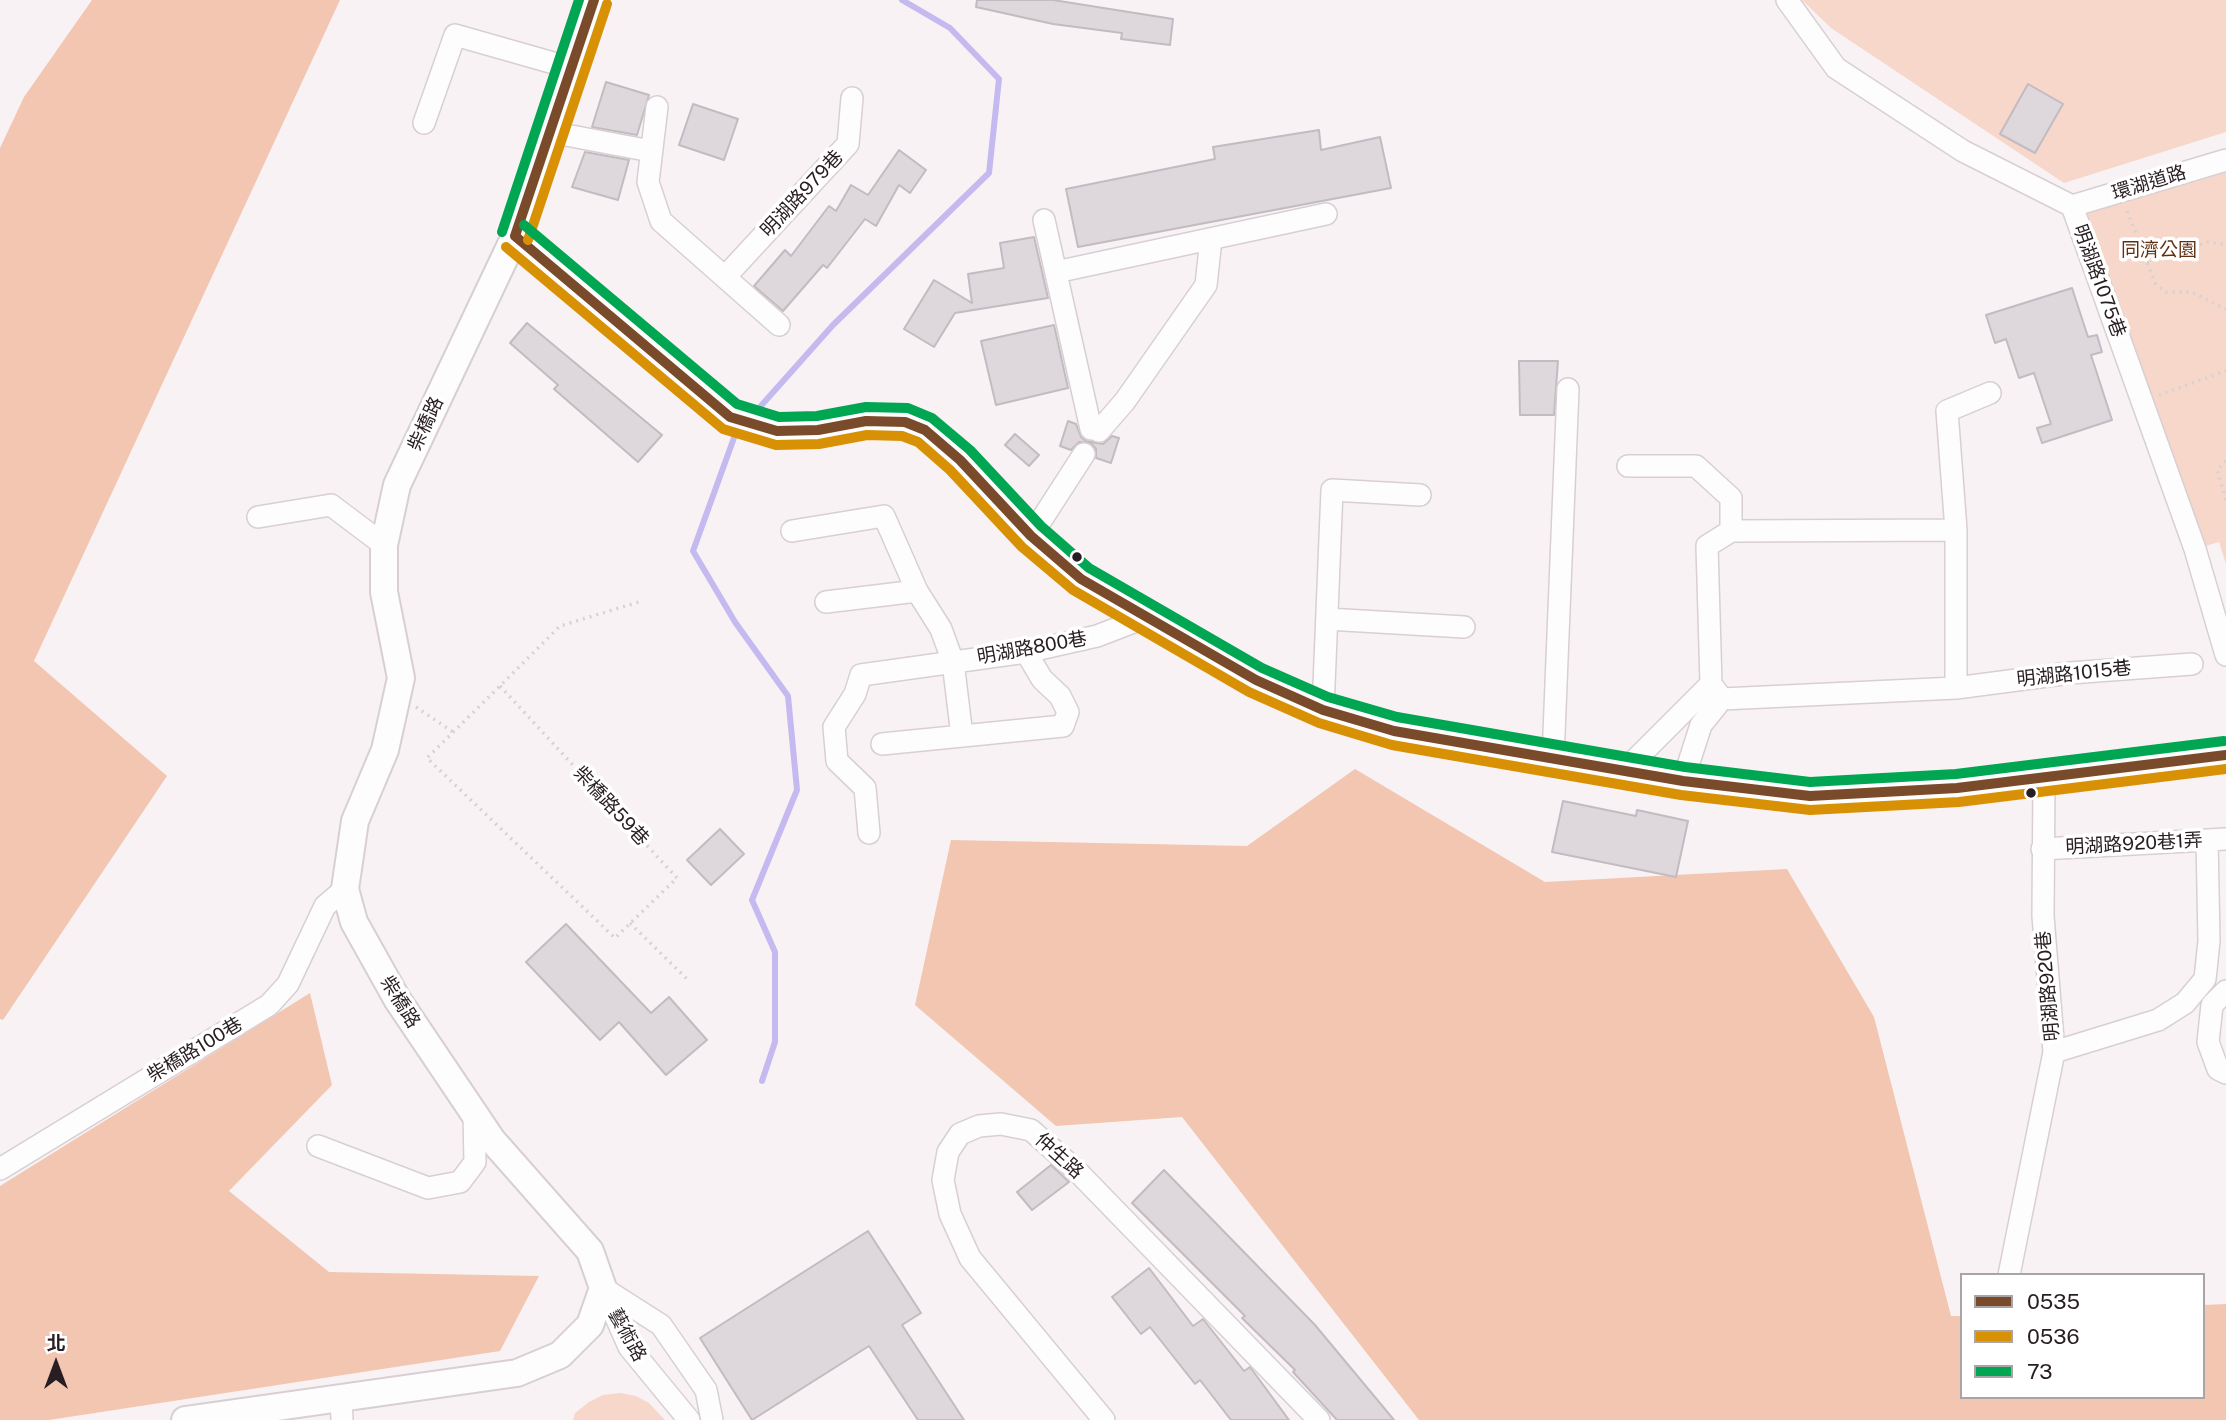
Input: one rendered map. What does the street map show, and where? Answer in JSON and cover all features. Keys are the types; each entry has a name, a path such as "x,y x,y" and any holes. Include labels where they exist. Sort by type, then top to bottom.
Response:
{"main road":[{"name":"柴橋路","path":"594,0 515,236 397,485 384,545 384,592 401,678 385,750 355,821 345,888 354,922 397,999 492,1140 590,1251 603,1288"},
{"path":"185,1420 341,1409 517,1373 559,1355 590,1325 603,1288"}],"street":[{"name":"明湖路1075巷","path":"1787,0 1836,68 1963,151 2072,206 2194,549 2226,655"},
{"path":"424,123 455,35 571,68"},
{"name":"明湖路979巷","path":"725,278 848,144 852,98"},
{"path":"657,107 648,182 661,221 779,325"},
{"path":"550,132 651,151"},
{"name":"環湖道路","path":"2072,206 2226,160"},
{"path":"1056,272 1325,214"},
{"path":"1044,220 1095,430 1125,401 1206,285 1211,239"},
{"path":"515,236 730,417 761,428 818,430 866,421 905,422 925,430 960,460 1031,536 1081,579 1256,680 1323,710 1394,731 1683,781 1810,796 1957,788 2226,755"},
{"path":"1553,758 1568,389"},
{"path":"1956,688 1956,530 1947,411 1990,393"},
{"path":"1031,536 1084,454"},
{"path":"1628,466 1696,466 1731,498 1731,531"},
{"path":"1323,710 1332,490 1420,495"},
{"path":"258,517 331,505 384,545"},
{"name":"明湖路800巷","path":"792,531 884,516 917,591 941,629 953,662 962,736"},
{"path":"1683,781 1701,725 1717,692 1707,546 1731,531 1956,530"},
{"path":"826,602 917,591"},
{"name":"明湖路800巷","path":"953,662 1026,652 1097,636 1149,616"},
{"path":"1327,619 1464,628"},
{"path":"882,744 1063,726 1068,712 1060,696 1042,679 1026,652"},
{"path":"869,834 865,788 837,761 834,727 855,694 861,675 953,662"},
{"name":"明湖路1015巷","path":"1717,692 1956,688 2070,673 2192,664"},
{"path":"1624,771 1717,692"},
{"name":"明湖路920巷","path":"2010,1273 2054,1052 2043,916 2044,778"},
{"path":"2054,1052 2158,1020 2185,1003 2205,979 2217,840"},
{"name":"明湖路920巷1弄","path":"2042,849 2217,840"},
{"name":"柴橋路100巷","path":"0,1169 269,1005 288,984 325,906 345,888"},
{"path":"2226,990 2212,1005 2208,1042 2218,1069 2226,1073"},
{"path":"318,1146 428,1188 460,1182 475,1162 474,1114"},
{"name":"仲生路","path":"1104,1420 970,1258 950,1214 943,1180 947,1152 960,1134 979,1126 1000,1124 1031,1130 1076,1170 1318,1420"},
{"name":"藝術路","path":"603,1288 629,1347 689,1420"},
{"name":"藝術路","path":"603,1288 661,1325 705,1391 712,1420"}],"path":[{"path":"2123,201 2155,283 2166,292 2191,292 2226,309"},
{"path":"2147,262 2207,242 2226,245"},
{"path":"2157,396 2226,371"},
{"path":"2226,461 2217,470 2226,500"},
{"path":"642,601 559,626 428,758 615,938 630,923 688,980"},
{"name":"柴橋路59巷","path":"500,686 677,878 630,923"},
{"path":"397,694 453,732"}],"green space":[{"path":"1802,0 2226,0 2226,132 2064,183 1831,28"},
{"name":"同濟公園","path":"2226,160 2226,564 2219,542 2195,549 2072,206"},
{"path":"620,1393 636,1396 649,1403 665,1420 573,1420 575,1413 589,1402 603,1395"}],"shaded area":[{"path":"92,0 340,0 34,661 167,776 3,1020 0,1019 0,148 24,97"},
{"path":"1355,769 1545,882 1787,869 1874,1017 1951,1316 1960,1316 1960,1399 2205,1399 2205,1305 2226,1304 2226,1420 1419,1420 1182,1117 1056,1126 915,1005 951,840 1247,846"},
{"path":"310,993 332,1085 229,1191 329,1272 539,1276 500,1351 49,1420 0,1420 0,1186"}],"building":[{"path":"977,0 1053,0 1173,19 1170,45 1121,39 1122,33 1053,24 976,7"},
{"path":"606,82 649,95 637,135 592,127"},
{"path":"2028,84 2063,104 2035,153 2000,134"},
{"path":"693,104 738,119 724,160 679,145"},
{"path":"1319,130 1321,150 1380,137 1391,188 1078,247 1066,189 1215,159 1213,147"},
{"path":"899,150 926,170 910,193 899,185 876,226 865,219 827,268 823,265 783,311 754,286 785,250 791,256 829,206 836,211 851,185 868,195"},
{"path":"585,152 629,160 618,200 572,187"},
{"path":"1034,237 1048,298 955,313 934,347 904,329 934,280 972,303 968,274 1004,268 1000,243"},
{"path":"2072,288 2088,337 2097,335 2102,352 2091,355 2112,420 2042,443 2037,428 2051,424 2034,373 2019,378 2006,339 1995,343 1986,315"},
{"path":"527,323 662,435 638,462 554,389 558,385 510,343"},
{"path":"1054,325 1068,388 996,405 981,341"},
{"path":"1519,361 1558,361 1554,415 1520,415"},
{"path":"1068,421 1076,424 1081,437 1086,441 1103,444 1112,436 1119,438 1111,463 1096,458 1096,449 1091,443 1079,442 1071,450 1060,446"},
{"path":"1015,434 1039,455 1029,466 1005,445"},
{"path":"1563,801 1636,816 1637,810 1688,821 1676,877 1552,852"},
{"path":"720,829 744,854 711,885 687,860"},
{"path":"566,924 651,1013 669,997 707,1040 666,1075 619,1022 600,1040 526,962"},
{"path":"1051,1165 1069,1182 1032,1210 1017,1192"},
{"path":"1164,1170 1315,1325 1394,1420 1337,1420 1293,1372 1295,1370 1242,1318 1245,1316 1132,1203"},
{"path":"868,1231 921,1313 902,1325 964,1420 918,1420 869,1346 752,1420 700,1338"},
{"path":"1149,1268 1193,1326 1203,1319 1244,1371 1250,1367 1289,1420 1231,1420 1200,1380 1195,1384 1150,1327 1141,1334 1112,1297"}],"waterway":[{"path":"762,1081 775,1042 775,952 752,900 797,790 788,696 735,622 693,551 735,435 833,325 989,173 999,79 950,28 902,0"}],"transit line":[{"name":"73","path":"502,232 579,0"},
{"name":"0535","path":"515,236 594,0"},
{"name":"0536","path":"528,240 607,4"},
{"name":"73","path":"524,225 737,404 779,417 817,416 866,407 908,408 932,418 970,450 1041,526 1089,568 1262,668 1328,697 1397,717 1685,767 1810,782 1956,774 2224,741"},
{"name":"0535","path":"515,236 730,417 777,431 818,430 866,421 905,422 925,430 960,460 1031,536 1081,579 1256,680 1323,710 1394,731 1683,781 1810,796 1957,788 2226,755"},
{"name":"0536","path":"506,247 723,429 776,445 819,444 867,435 902,436 918,442 950,470 1022,547 1073,590 1249,692 1319,723 1392,745 1681,795 1810,810 1959,802 2226,769"}]}
